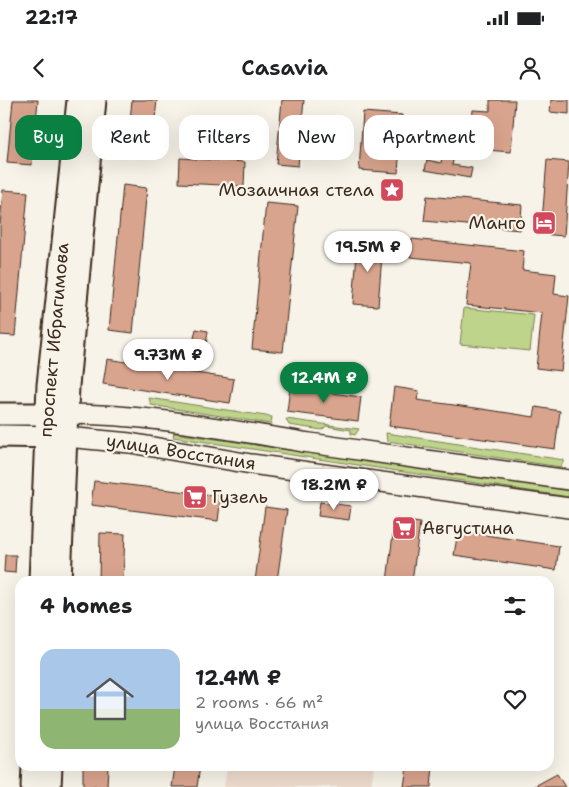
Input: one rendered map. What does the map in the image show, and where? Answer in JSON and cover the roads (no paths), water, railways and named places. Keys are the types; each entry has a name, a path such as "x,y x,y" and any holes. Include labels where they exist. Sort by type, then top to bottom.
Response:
{"main road":[{"name":"проспект Ибрагимова","path":"56,414 48,385 78,100"},
{"name":"проспект Ибрагимова","path":"60,576 56,414 95,100"},
{"name":"улица Восстания","path":"0,414 109,415 182,423 569,480"},
{"path":"181,452 172,450 169,446 168,438 172,430 182,423"},
{"name":"улица Восстания","path":"0,436 91,438 252,464 569,508"},
{"name":"проспект Ибрагимова","path":"41,576 56,436"},
{"path":"32,787 33,771"},
{"path":"50,787 51,771"}],"place":[{"name":"Мозаичная стела","path":"392,190"},
{"name":"Манго","path":"544,223"},
{"name":"Гузель","path":"195,497"},
{"name":"Августина","path":"404,528"}]}
